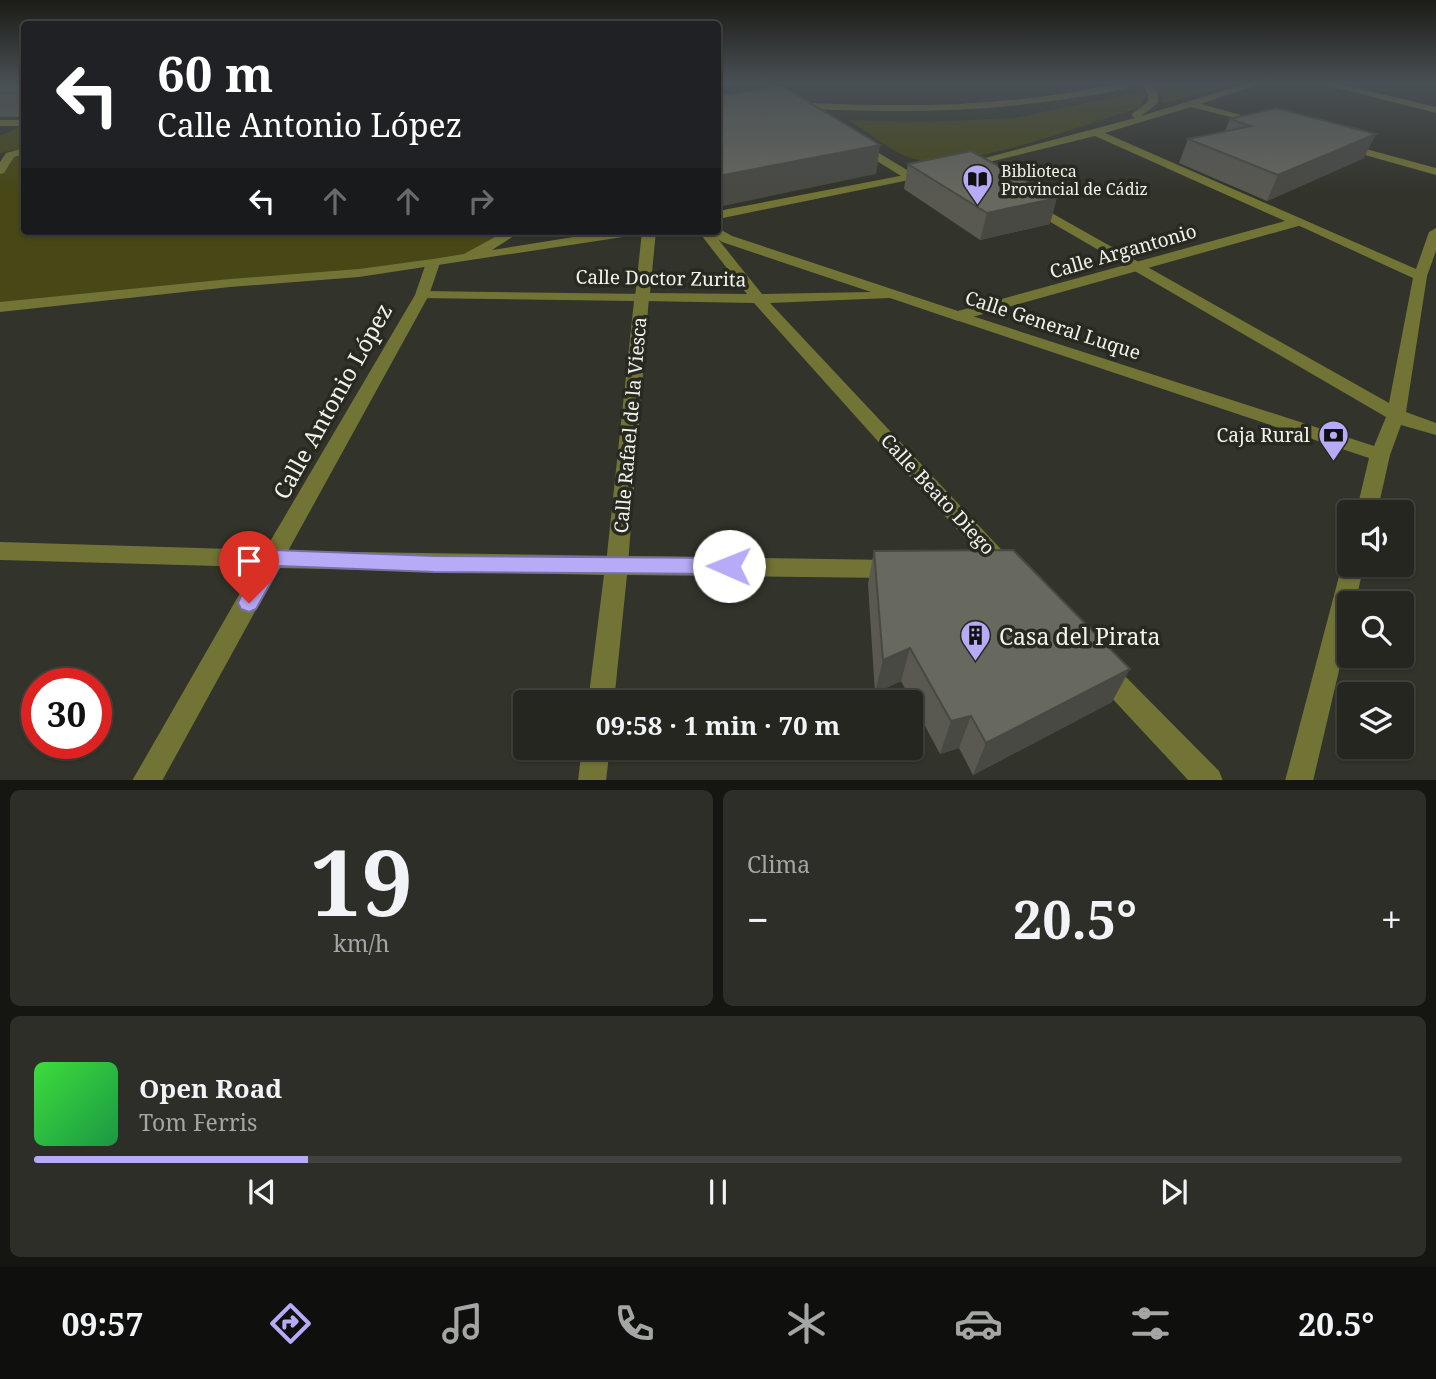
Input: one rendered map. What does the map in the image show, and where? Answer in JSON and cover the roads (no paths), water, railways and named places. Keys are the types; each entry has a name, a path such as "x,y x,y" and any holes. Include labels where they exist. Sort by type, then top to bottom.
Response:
{"street":[{"path":"1122,123 1126,120"},
{"path":"986,179 956,167 1132,120"},
{"path":"1250,120 1266,125"},
{"path":"0,123 21,123"},
{"path":"1096,132 1420,276"},
{"path":"851,140 910,177"},
{"path":"1330,142 1436,172"},
{"path":"0,170 5,156"},
{"path":"721,214 936,172"},
{"path":"1021,200 1396,415 1417,425 1436,429"},
{"name":"Calle Argantonio","path":"958,316 1297,222"},
{"path":"1369,500 1380,455 1396,415 1420,276 1436,232"},
{"path":"468,258 508,235"},
{"path":"0,307 216,284 359,274 611,235"},
{"name":"Calle Rafael de la Viesca","path":"602,690 649,235"},
{"name":"Calle Beato Diego","path":"708,235 758,299 1013,576 980,570"},
{"name":"Calle General Luque","path":"720,235 1380,455"},
{"name":"Calle Antonio López","path":"146,780 422,295 433,263"},
{"name":"Calle Doctor Zurita","path":"422,295 758,299 899,295"},
{"path":"0,551 434,564 910,569"},
{"path":"1299,780 1350,577"},
{"path":"1094,661 1209,780"},
{"path":"592,780 594,760"}],"place":[{"name":"Biblioteca Provincial de Cádiz","path":"978,207"},
{"name":"Caja Rural","path":"1333,462"},
{"name":"Casa del Pirata","path":"976,663"}]}
